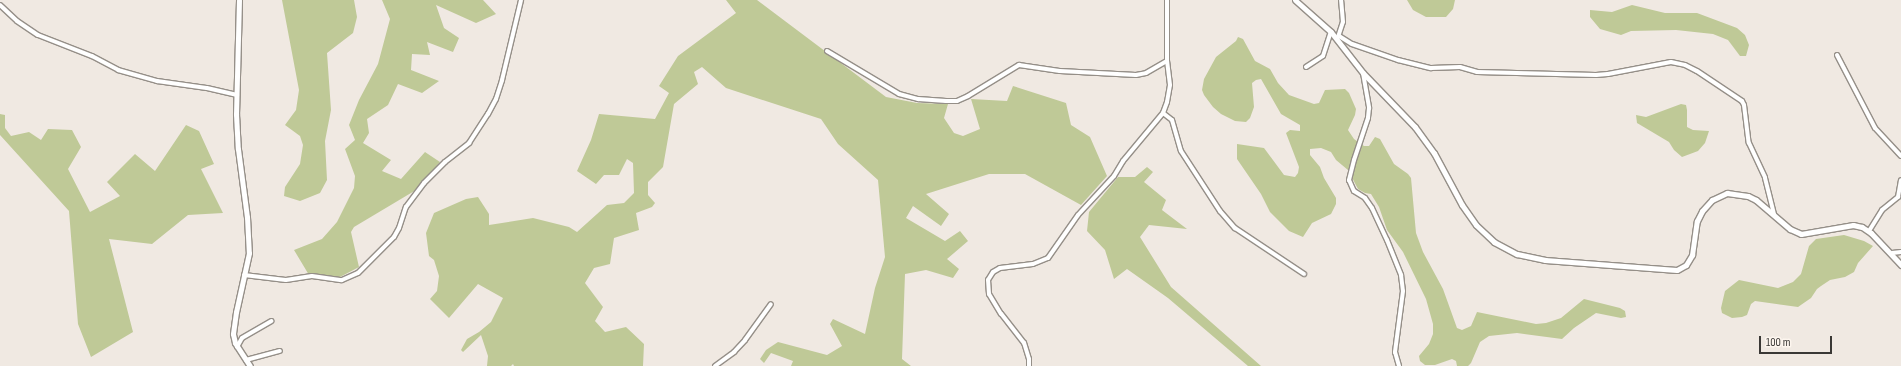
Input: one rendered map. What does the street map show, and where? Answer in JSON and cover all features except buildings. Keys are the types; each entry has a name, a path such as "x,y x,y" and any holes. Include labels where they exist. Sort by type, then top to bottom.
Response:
{"street":[{"path":"240,0 237,95 238,161 250,244 248,261 233,329 233,338 237,347 250,366"},
{"path":"244,275 286,280 312,276 342,280 358,273 394,236 399,228 406,207 424,183 445,162 469,143 488,114 496,99 502,80 521,0"},
{"path":"1029,366 1029,359 1024,343 1001,314 989,294 988,288 990,276 1000,268 1033,264 1048,258 1078,215 1114,176 1123,161 1163,113 1167,102 1170,85 1167,61 1167,0"},
{"path":"1295,0 1338,37 1352,44 1398,60 1431,68 1460,66 1477,72 1608,74 1671,62 1685,65 1697,71 1742,101 1744,105 1746,134 1765,178 1774,214"},
{"path":"1338,37 1343,22 1341,0"},
{"path":"0,6 17,21 38,35 130,74 173,84 207,88 237,95"},
{"path":"1306,67 1323,56 1331,32"},
{"path":"1338,37 1363,73 1424,138 1462,205 1476,225 1494,242 1517,254 1545,260 1677,270 1686,265 1692,255 1699,216 1706,205 1719,196 1727,193 1748,196 1774,214 1793,231 1801,234 1853,225 1862,227 1869,231 1892,253 1901,265"},
{"path":"827,51 899,94 918,99 946,101 957,101 968,96 1019,64 1060,71 1136,75 1146,73 1167,61"},
{"path":"1837,55 1875,128 1901,156"},
{"path":"1363,73 1369,108 1368,118 1349,180 1354,191 1366,198 1372,208 1401,275 1403,291 1395,352 1399,366"},
{"path":"1163,113 1172,120 1181,151 1220,211 1235,228 1304,274"},
{"path":"1869,231 1882,210 1898,197 1901,180"},
{"path":"1892,253 1901,252"},
{"path":"715,366 734,352 770,304"},
{"path":"237,347 242,338 271,321"},
{"path":"246,360 280,351"}],"green space":[{"path":"282,0 354,0 357,17 353,33 327,53 331,110 325,141 327,180 320,193 300,201 284,196 285,187 300,164 303,145 300,136 285,125 296,110 299,90"},
{"path":"382,0 483,0 496,14 476,23 436,5 444,28 459,38 453,52 427,42 430,55 412,54 411,70 439,81 422,93 398,84 388,105 367,119 369,133 363,143 391,160 382,171 401,179 425,152 440,162 416,190 354,227 351,232 359,267 340,277 309,275 294,250 322,239 337,222 354,188 355,176 345,149 355,140 349,125 359,100 378,64 390,19"},
{"path":"726,0 757,0 886,97 917,103 948,104 944,118 954,133 963,136 980,129 971,99 1007,101 1013,86 1066,103 1071,125 1090,137 1107,176 1081,205 1025,174 989,174 926,194 949,214 941,226 913,206 906,218 945,241 960,231 968,241 947,259 959,269 953,278 926,270 905,274 902,359 911,366 791,366 793,361 771,353 764,363 760,359 766,350 778,342 827,355 842,346 830,324 833,319 865,334 875,288 885,257 878,180 838,144 821,119 726,88 702,67 694,72 698,84 674,104 663,167 648,182 648,195 655,203 652,207 636,213 639,230 614,238 610,264 594,268 585,283 603,307 595,321 605,332 626,327 644,344 643,366 514,366 513,364 511,366 487,366 488,356 481,335 463,352 461,350 467,339 479,332 491,322 503,298 478,284 449,318 430,299 437,291 439,276 434,260 429,256 426,233 434,213 466,199 478,197 489,214 489,225 533,218 569,227 577,232 607,205 624,203 634,193 633,163 627,159 619,175 604,175 596,184 577,171 591,140 599,114 655,119 669,93 659,86 678,56 736,13"},
{"path":"1407,0 1455,0 1453,9 1446,17 1426,17 1413,10"},
{"path":"1632,5 1665,13 1697,13 1737,28 1745,35 1749,45 1746,56 1740,56 1728,40 1713,34 1676,30 1631,31 1621,35 1600,29 1590,17 1590,10 1612,12"},
{"path":"1238,37 1243,39 1255,61 1270,69 1278,83 1289,95 1314,104 1319,103 1325,90 1345,89 1349,93 1356,109 1355,115 1348,130 1354,139 1364,146 1369,146 1375,137 1380,139 1394,164 1411,178 1416,233 1423,252 1443,289 1457,328 1462,330 1471,326 1477,312 1536,324 1546,323 1561,318 1584,299 1620,308 1625,311 1626,317 1621,318 1596,313 1574,328 1562,339 1517,333 1489,336 1480,342 1471,363 1468,366 1457,366 1456,361 1452,359 1435,365 1425,365 1420,361 1419,356 1429,344 1433,334 1433,324 1426,299 1403,252 1387,230 1379,207 1371,194 1365,193 1358,189 1348,170 1336,160 1331,152 1321,148 1310,149 1310,155 1320,167 1324,178 1336,198 1336,204 1331,214 1312,223 1303,237 1289,231 1270,212 1261,194 1237,159 1237,144 1264,148 1284,175 1295,177 1298,173 1299,167 1286,133 1290,130 1300,131 1300,125 1281,114 1261,79 1252,83 1254,107 1250,118 1246,122 1235,121 1221,114 1213,107 1204,95 1202,90 1204,79 1216,57 1236,41"},
{"path":"1681,104 1686,105 1687,127 1693,130 1709,131 1705,143 1698,151 1682,157 1674,150 1669,142 1637,123 1636,115 1646,117"},
{"path":"0,114 5,115 5,128 11,136 29,132 41,140 48,129 72,130 81,147 68,169 90,212 120,196 107,182 135,154 155,171 186,125 199,131 214,164 201,169 223,213 188,215 152,244 109,239 133,332 91,357 78,324 69,211 0,135"},
{"path":"1147,167 1153,172 1144,182 1166,200 1162,210 1187,229 1149,225 1140,237 1171,287 1261,366 1248,366 1168,298 1127,269 1114,279 1105,250 1087,231 1089,212 1118,177 1135,177"},
{"path":"1844,235 1864,241 1873,246 1858,263 1854,272 1845,277 1830,280 1817,289 1811,298 1798,307 1755,301 1751,304 1747,315 1742,317 1732,318 1722,313 1721,308 1725,291 1739,280 1778,288 1793,282 1801,274 1809,246 1816,239"}]}
